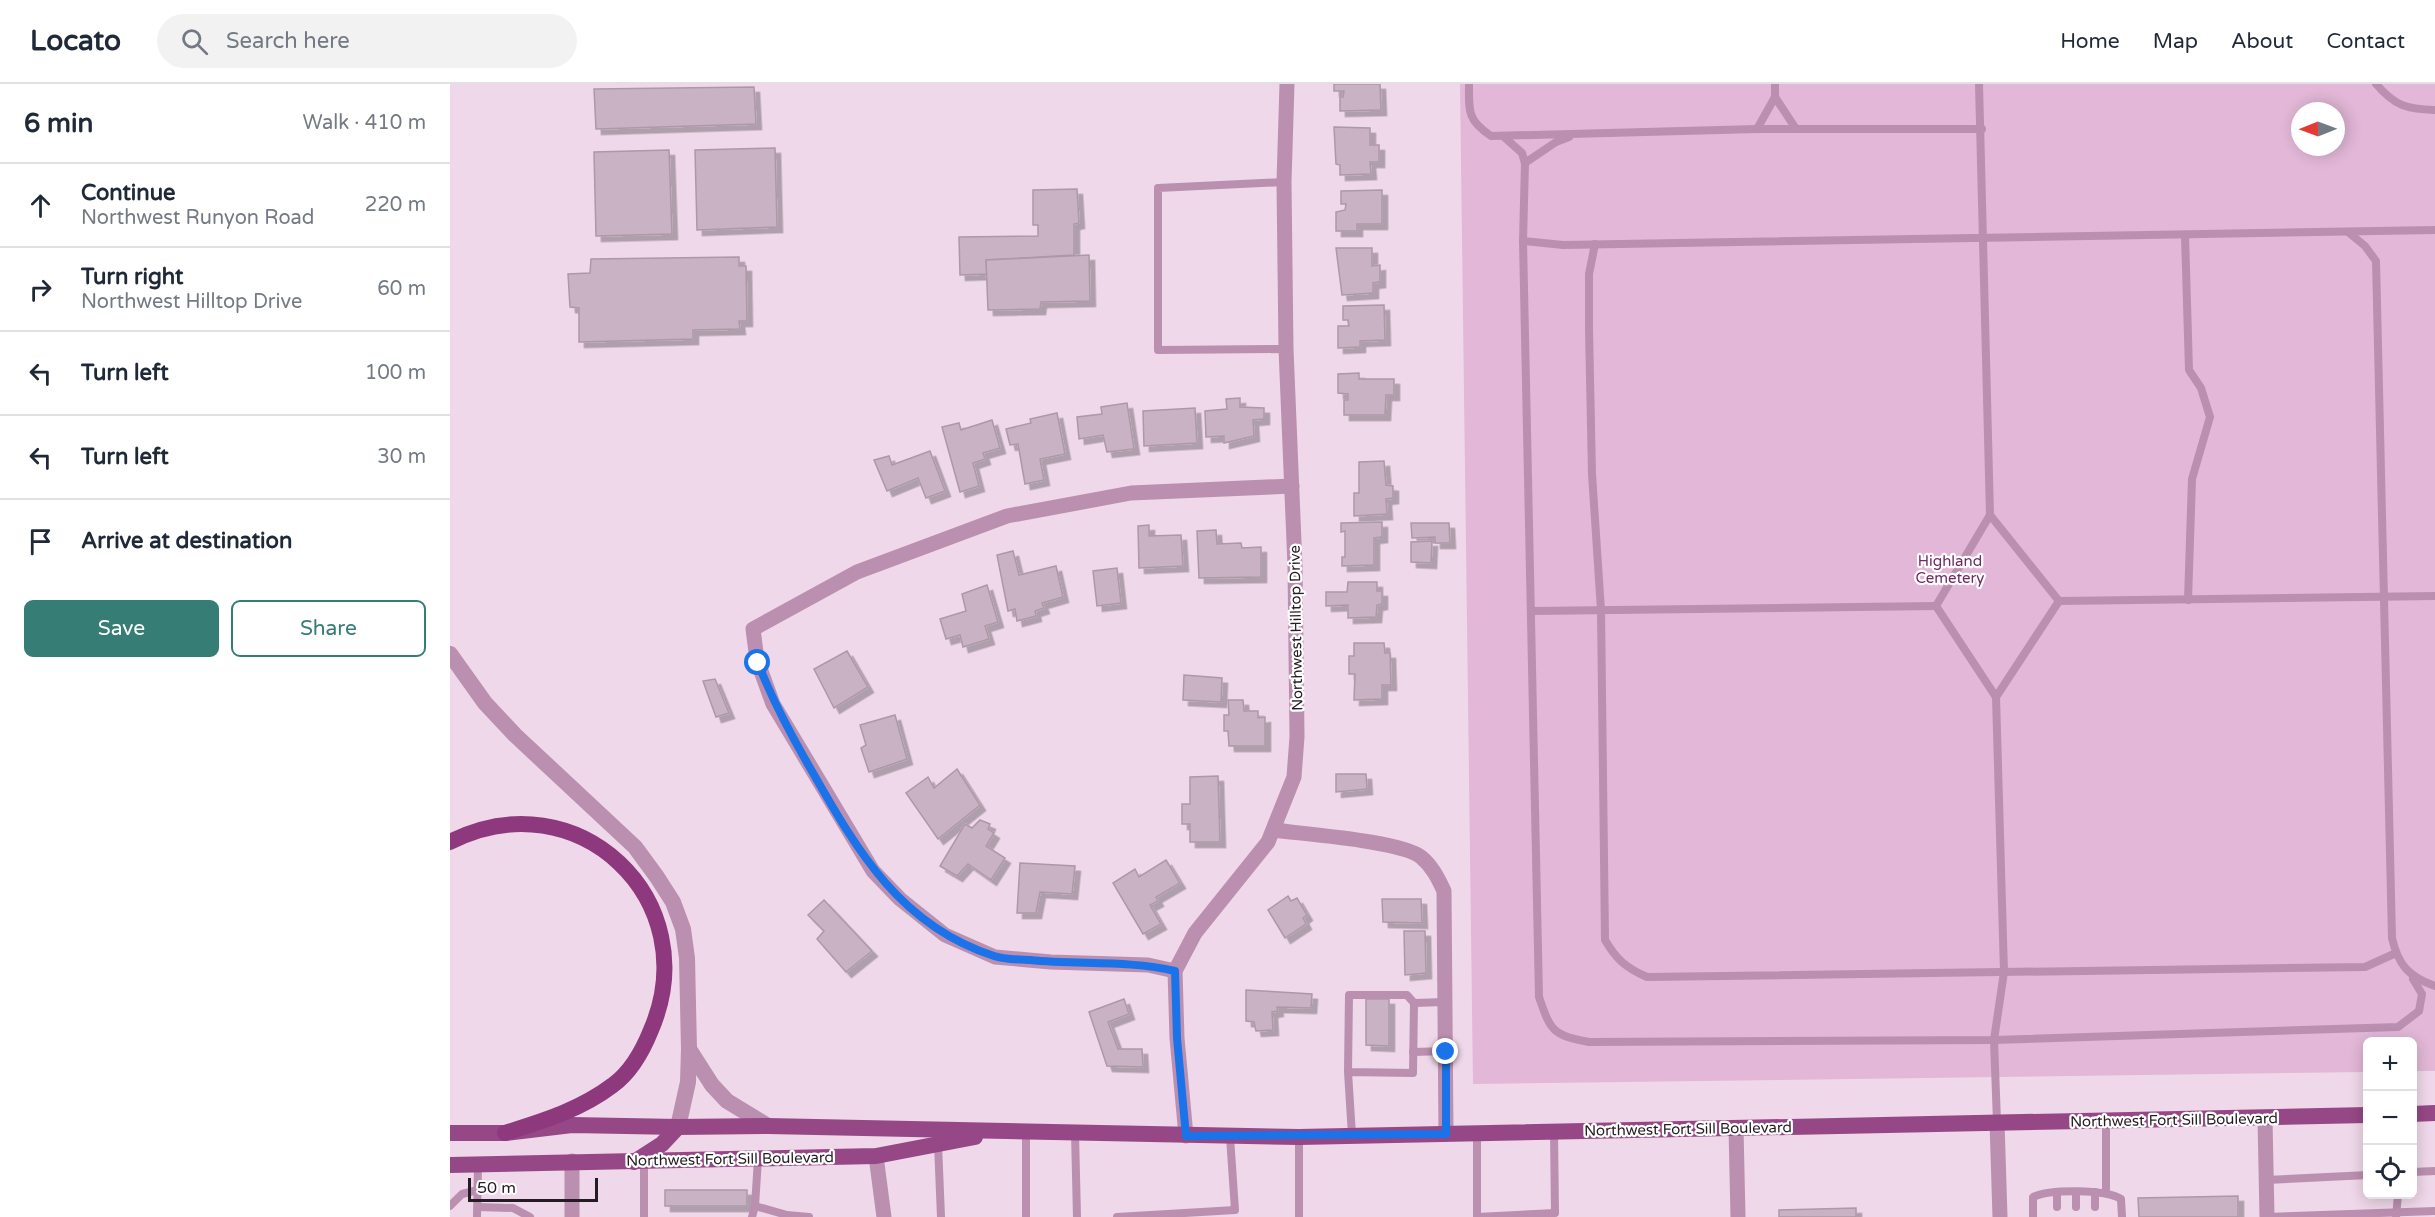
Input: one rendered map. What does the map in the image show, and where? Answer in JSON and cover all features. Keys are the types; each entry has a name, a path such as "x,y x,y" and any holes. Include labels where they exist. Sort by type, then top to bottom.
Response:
{"highway":[{"path":"450,842 486,827 506,824 547,826 585,837 619,861 644,892 654,910 665,950 664,991 659,1012 630,1070 614,1085 577,1108 505,1132"}],"main road":[{"path":"2417,1114 2435,1113"},
{"name":"Northwest Fort Sill Boulevard","path":"450,1133 505,1132 572,1125 768,1126 1299,1137 1477,1135 1997,1122 2265,1119 2363,1115"},
{"path":"638,1162 662,1144 678,1127"},
{"name":"Northwest Fort Sill Boulevard","path":"450,1165 876,1156 1008,1131"}],"street":[{"name":"Northwest Hilltop Drive","path":"1186,1136 1177,1038 1175,971 1195,933 1268,842 1294,777 1297,737 1292,486 1286,350 1284,182 1287,84"},
{"path":"1175,971 1148,965 1051,962 995,957 945,934 900,899 873,871 773,704 757,660 753,629 857,572 1006,516 1131,493 1292,486"},
{"path":"450,654 485,703 515,735 635,847 673,903 683,929 687,958 688,1082 678,1127"},
{"path":"1274,830 1391,846 1419,855 1437,874 1444,891 1446,1134"},
{"path":"689,1048 711,1085 727,1101 768,1126"},
{"path":"2265,1119 2267,1217"},
{"path":"1997,1122 2000,1217"},
{"path":"1737,1128 1738,1217"},
{"path":"876,1156 884,1217"},
{"path":"572,1161 572,1217"}],"lane":[{"path":"1469,84 1469,113 1478,127 1491,136 1757,129 1982,129"},
{"path":"1757,129 1775,96 1775,84"},
{"path":"1936,606 1990,514 1982,129 1979,84"},
{"path":"2376,84 2391,102 2412,110 2435,110"},
{"path":"1775,96 1796,129"},
{"path":"1526,163 1556,142 1575,134"},
{"path":"1503,136 1522,153 1526,163 1523,242 1539,998 1547,1022 1561,1037 1589,1042 1994,1040 2398,1027 2419,1011 2422,994 2396,953 2392,938 2376,261 2365,246 2348,232"},
{"path":"1284,182 1158,188 1158,350 1286,350"},
{"path":"1523,242 1595,244 2435,230"},
{"path":"2186,235 2189,370 2201,388 2210,417 2192,479 2188,600"},
{"path":"1595,244 1589,274 1589,329 1592,474 1601,610 1605,940 1616,959 1631,971 1647,977 2365,967 2396,953"},
{"path":"1990,514 2059,602"},
{"path":"2059,602 2435,596"},
{"path":"1996,697 2059,602"},
{"path":"1532,611 1936,606"},
{"path":"1936,606 1996,697 2004,972 1994,1040 1997,1122"},
{"path":"2413,979 2435,986"},
{"path":"1348,1072 1413,1073 1414,1003 1407,995 1349,995 1348,1072 1352,1135"},
{"path":"1414,1003 1445,1002"},
{"path":"1413,1052 1446,1052"},
{"path":"2106,1121 2106,1192"},
{"path":"1026,1132 1026,1217"},
{"path":"1477,1135 1477,1217 1555,1214 1554,1132"},
{"path":"1076,1133 1077,1217"},
{"path":"1117,1217 1235,1210 1230,1137"},
{"path":"1299,1137 1299,1217"},
{"path":"938,1144 941,1217"},
{"path":"752,1217 755,1206 758,1159"},
{"path":"638,1162 644,1217"},
{"path":"477,1217 478,1163"},
{"path":"2417,1172 2435,1171"},
{"path":"2266,1180 2363,1175"},
{"path":"450,1206 462,1194 478,1190"},
{"path":"2033,1217 2033,1197 2043,1192 2112,1192 2121,1199 2122,1217"},
{"path":"2057,1192 2057,1207"},
{"path":"2076,1192 2076,1208"},
{"path":"2095,1192 2095,1207"},
{"path":"2396,1215 2398,1199"},
{"path":"755,1206 787,1215 809,1217"},
{"path":"478,1208 513,1208 530,1217"},
{"path":"2267,1217 2396,1215 2435,1211"}],"green space":[{"name":"Highland Cemetery","path":"1460,84 2435,84 2435,1071 2417,1071 2417,1037 2363,1037 2363,1072 1473,1084"}],"building":[{"path":"1334,84 1380,84 1381,110 1340,111 1340,97 1343,97 1344,91 1334,91"},
{"path":"754,87 756,124 596,129 594,89"},
{"path":"1334,127 1370,128 1370,145 1379,145 1379,162 1370,162 1371,174 1340,175 1340,165 1336,164"},
{"path":"775,148 777,227 697,230 695,150"},
{"path":"669,150 672,234 596,236 594,152"},
{"path":"1077,189 1079,223 1074,224 1074,255 986,260 987,274 960,275 959,237 1038,236 1038,225 1033,225 1033,190"},
{"path":"1382,190 1382,224 1357,224 1357,231 1336,231 1336,212 1345,210 1346,204 1341,204 1341,191"},
{"path":"1336,248 1372,248 1372,266 1380,265 1380,282 1373,283 1373,293 1342,295"},
{"path":"1089,255 1090,301 1041,302 1040,309 988,310 986,260"},
{"path":"739,257 739,266 746,266 747,321 739,321 740,329 693,330 693,339 579,342 579,308 570,307 568,274 590,273 591,259"},
{"path":"1384,305 1385,340 1360,341 1360,347 1338,348 1338,326 1349,326 1348,320 1343,320 1343,306"},
{"path":"1359,373 1359,379 1394,379 1394,395 1386,395 1385,415 1344,415 1344,400 1348,400 1348,394 1338,393 1338,374"},
{"path":"1240,398 1240,407 1264,408 1264,419 1253,420 1254,436 1224,443 1224,436 1206,437 1205,411 1227,409 1226,399"},
{"path":"1127,403 1134,449 1107,452 1103,435 1079,439 1077,417 1102,414 1101,407"},
{"path":"1195,408 1197,443 1144,446 1143,411"},
{"path":"1057,413 1065,454 1040,459 1044,480 1025,484 1018,444 1010,445 1006,429 1031,423 1030,419"},
{"path":"992,420 1000,448 983,453 985,459 973,463 979,486 960,492 942,427 959,423 961,430"},
{"path":"930,451 945,491 926,498 918,478 887,491 874,460 889,456 892,465"},
{"path":"1384,461 1386,485 1393,486 1393,498 1386,499 1387,514 1354,516 1354,493 1359,493 1359,462"},
{"path":"1382,522 1382,537 1374,538 1374,565 1342,566 1342,557 1345,557 1345,531 1341,532 1341,523"},
{"path":"1411,523 1449,523 1450,543 1435,543 1435,537 1412,538"},
{"path":"1149,525 1149,536 1181,535 1183,566 1139,568 1138,526"},
{"path":"1216,530 1217,544 1241,543 1242,548 1261,547 1261,577 1199,578 1197,531"},
{"path":"1432,541 1431,563 1411,562 1411,542"},
{"path":"1013,551 1019,575 1056,566 1063,597 1042,603 1044,608 1035,611 1036,616 1017,621 1015,609 1008,611 997,555"},
{"path":"1117,568 1121,603 1097,606 1093,571"},
{"path":"1348,582 1377,582 1377,591 1382,591 1382,604 1377,605 1376,617 1348,618 1348,605 1326,606 1326,592 1347,592"},
{"path":"987,585 998,622 985,626 989,639 963,647 960,635 946,639 940,619 966,611 962,594"},
{"path":"1354,643 1384,643 1385,653 1390,653 1391,685 1382,685 1382,699 1354,700 1355,674 1349,674 1349,656 1354,656"},
{"path":"847,651 868,687 834,708 814,669"},
{"path":"1184,675 1222,678 1221,702 1183,700"},
{"path":"715,679 729,713 716,717 703,681"},
{"path":"1228,700 1243,700 1244,711 1258,711 1258,718 1265,717 1265,746 1229,746 1228,731 1224,731 1224,715 1229,715"},
{"path":"895,715 907,759 869,772 861,748 866,745 860,725"},
{"path":"957,769 980,805 938,839 906,793 928,777 934,788"},
{"path":"1336,774 1366,774 1367,789 1336,792"},
{"path":"1218,776 1220,842 1190,842 1190,824 1182,824 1182,804 1190,804 1190,777"},
{"path":"980,820 990,824 988,829 994,833 986,846 1005,858 991,880 968,864 957,876 940,866 965,824 972,828"},
{"path":"1166,860 1180,883 1156,897 1158,901 1150,905 1161,924 1143,934 1113,883 1135,869 1139,877"},
{"path":"1020,863 1075,866 1072,894 1040,892 1036,913 1017,913"},
{"path":"1288,896 1291,901 1297,898 1307,915 1303,918 1306,924 1285,938 1268,910"},
{"path":"1382,899 1421,899 1422,923 1383,922"},
{"path":"824,900 872,951 846,972 817,939 824,931 808,915"},
{"path":"1404,931 1425,931 1426,973 1405,975"},
{"path":"1246,990 1312,994 1311,1008 1277,1007 1278,1011 1272,1012 1273,1030 1256,1031 1254,1022 1246,1021"},
{"path":"1124,999 1129,1014 1108,1022 1118,1049 1142,1049 1143,1067 1107,1066 1089,1012"},
{"path":"1366,999 1389,999 1389,1046 1366,1045"},
{"path":"665,1190 747,1190 747,1206 665,1206"},
{"path":"2238,1196 2238,1217 2139,1217 2138,1198"},
{"path":"1856,1208 1856,1217 1779,1217 1779,1210"}],"route":[{"path":"758,663 773,704 873,871 900,899 945,934 995,957 1051,962 1148,965 1175,971 1177,1038 1186,1136 1299,1137 1446,1134 1446,1052"}]}
